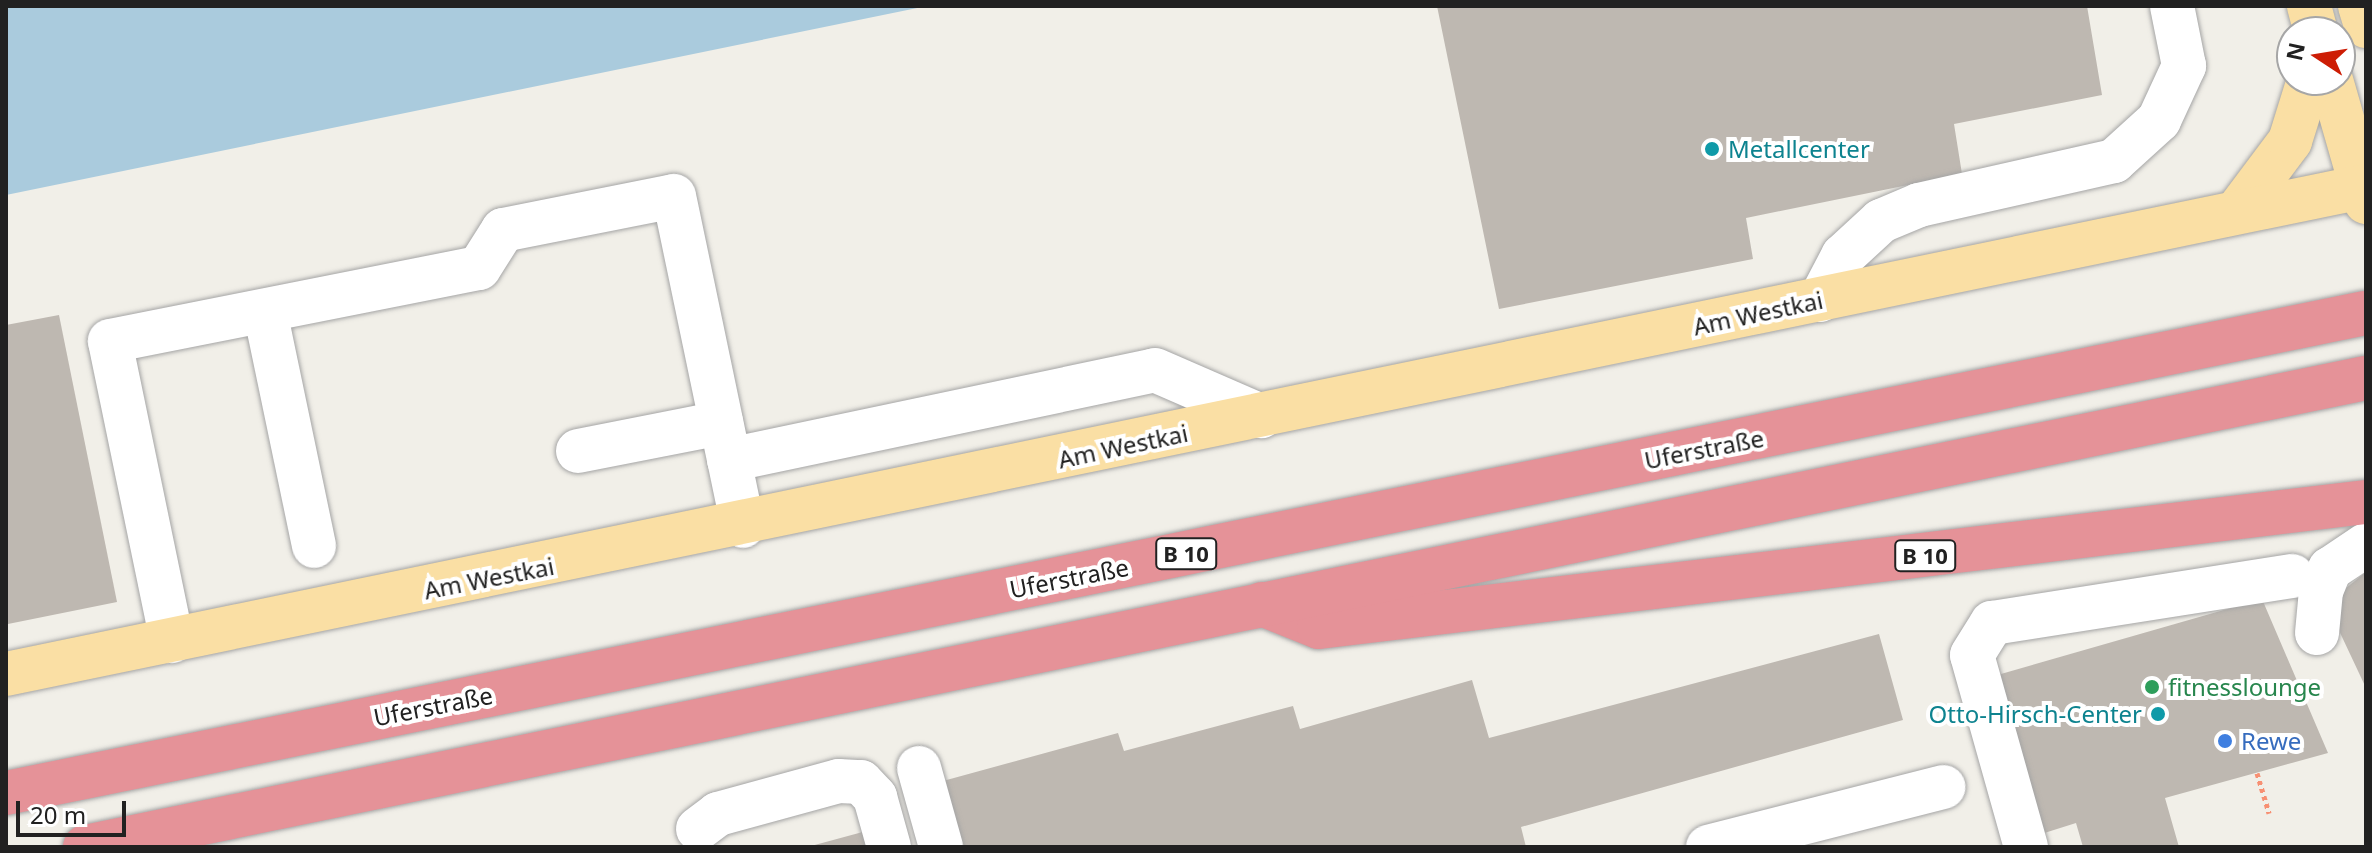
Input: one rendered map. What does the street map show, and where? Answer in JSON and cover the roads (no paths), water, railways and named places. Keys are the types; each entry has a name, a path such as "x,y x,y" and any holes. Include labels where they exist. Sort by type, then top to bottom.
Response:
{"highway":[{"name":"Uferstraße","path":"6,793 2366,313"},
{"path":"85,847 2366,378"},
{"name":"B 10","path":"1262,604 1319,627 2366,502"}],"main road":[{"path":"2360,6 2366,26"},
{"path":"2239,209 2290,141 2304,96"},
{"path":"2336,96 2365,192"},
{"name":"Am Westkai","path":"6,674 743,526 2239,209 2365,192"}],"lane":[{"path":"1820,300 1843,256 1881,221 1919,205 2114,161 2159,120 2184,66 2172,6"},
{"path":"172,641 110,341 479,268 503,230 674,196 743,526"},
{"path":"265,311 314,546"},
{"path":"578,451 725,442 1155,370 1261,416"},
{"path":"2317,633 2321,591 2330,569 2366,545"},
{"path":"2026,847 1972,655 1992,623 2292,576"},
{"path":"919,768 941,847"},
{"path":"698,829 718,814 839,781 861,782 875,797 889,847"},
{"path":"1708,847 1943,787"}],"water":[{"path":"6,6 927,6 6,195"}],"place":[{"name":"Metallcenter","path":"1712,149"},
{"name":"fitnesslounge","path":"2152,687"},
{"name":"Otto-Hirsch-Center","path":"2158,714"},
{"name":"Rewe","path":"2225,741"}]}
